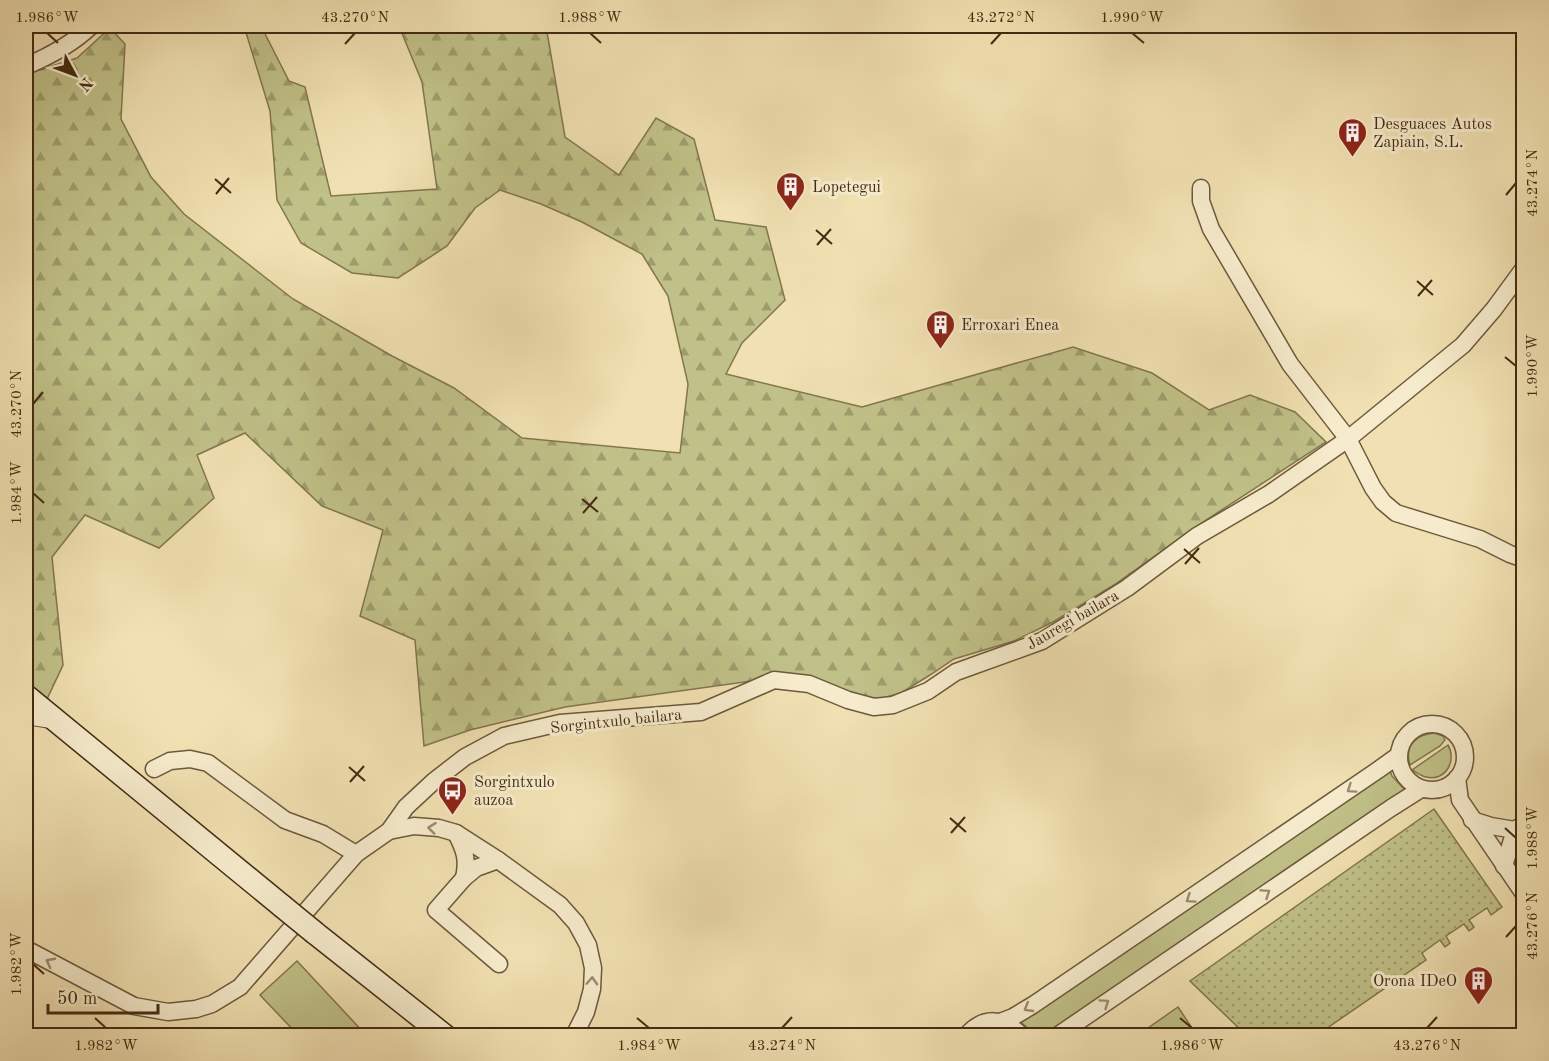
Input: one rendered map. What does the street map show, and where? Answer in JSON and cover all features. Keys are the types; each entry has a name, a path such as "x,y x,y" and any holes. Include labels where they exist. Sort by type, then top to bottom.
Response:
{"main road":[{"path":"26,696 315,933 445,1035"}],"street":[{"path":"26,66 65,48 91,26"},
{"path":"1201,188 1201,201 1211,229 1290,364 1348,439 1373,488 1383,502 1396,513 1480,539 1524,559"},
{"name":"Jauregi bailara","path":"701,712 774,680 809,684 848,700 874,707 893,705 928,691 956,672 1042,641 1127,588 1197,536 1269,494 1348,439 1463,345 1494,309 1524,268"},
{"name":"Sorgintxulo bailara","path":"26,949 134,1006 168,1012 196,1009 212,1004 240,987 356,854 389,831 406,807 434,781 465,758 504,736 560,723 701,712"},
{"path":"29,718 59,723"},
{"path":"1057,1035 1391,808 1430,789 1452,784 1460,775 1464,763 1464,751 1460,739 1449,729 1438,725 1426,725 1415,729 1406,736 1401,744 1400,766 1404,775 1412,784 1430,789 1460,800"},
{"path":"1000,1022 1033,1005 1399,755"},
{"path":"154,769 170,761 190,759 208,763 285,820 323,834 356,854"},
{"path":"1457,778 1460,800 1524,894"},
{"path":"1472,820 1491,826 1519,827 1504,866"},
{"name":"Sorgintxulo bailara","path":"389,831 414,826 439,828 456,833 560,905 576,923 588,945 593,968 592,989 586,1012 574,1035"},
{"path":"456,833 466,859 464,878"},
{"path":"498,860 476,868 436,910 499,964"},
{"path":"966,1035 977,1026 988,1022 1000,1022 1012,1026 1022,1035"}],"green space":[{"path":"244,26 261,26 289,81 305,87 331,196 437,189 422,82 399,26 546,26 565,137 619,175 656,118 694,139 715,220 766,227 785,300 742,343 726,374 862,407 1073,347 1152,373 1209,410 1250,395 1295,412 1326,442 1197,526 1114,585 1053,622 1014,641 954,659 901,693 875,700 773,678 565,707 470,730 424,746 415,640 360,616 383,530 322,506 245,433 197,455 214,498 159,548 85,515 52,557 63,665 47,699 26,681 26,62 33,72 77,58 110,28 125,44 121,119 151,177 184,214 293,299 392,356 454,388 522,438 680,453 688,384 668,296 642,254 582,222 541,204 500,190 475,208 447,246 398,278 352,273 301,243 277,200 270,111"},
{"path":"1434,733 1443,736 1445,740 1440,746 1410,765 1409,752 1413,742 1422,736"},
{"path":"1448,745 1451,757 1444,773 1433,778 1412,770"},
{"path":"1388,766 1392,776 1405,790 1048,1035 1032,1035 1028,1028 1019,1021"},
{"path":"1434,809 1502,907 1491,915 1487,908 1469,920 1474,927 1469,931 1464,924 1446,936 1450,943 1445,947 1440,940 1422,953 1426,960 1317,1035 1246,1035 1190,981"},
{"path":"297,961 366,1035 298,1035 260,995"},
{"path":"1178,1007 1196,1034 1193,1036 1138,1035"}],"place":[{"name":"Desguaces Autos Zapiain, S.L.","path":"1352,158"},
{"name":"Lopetegui","path":"791,212"},
{"name":"Erroxari Enea","path":"940,350"},
{"name":"Sorgintxulo auzoa","path":"453,816"},
{"name":"Orona IDeO","path":"1478,1006"}]}
